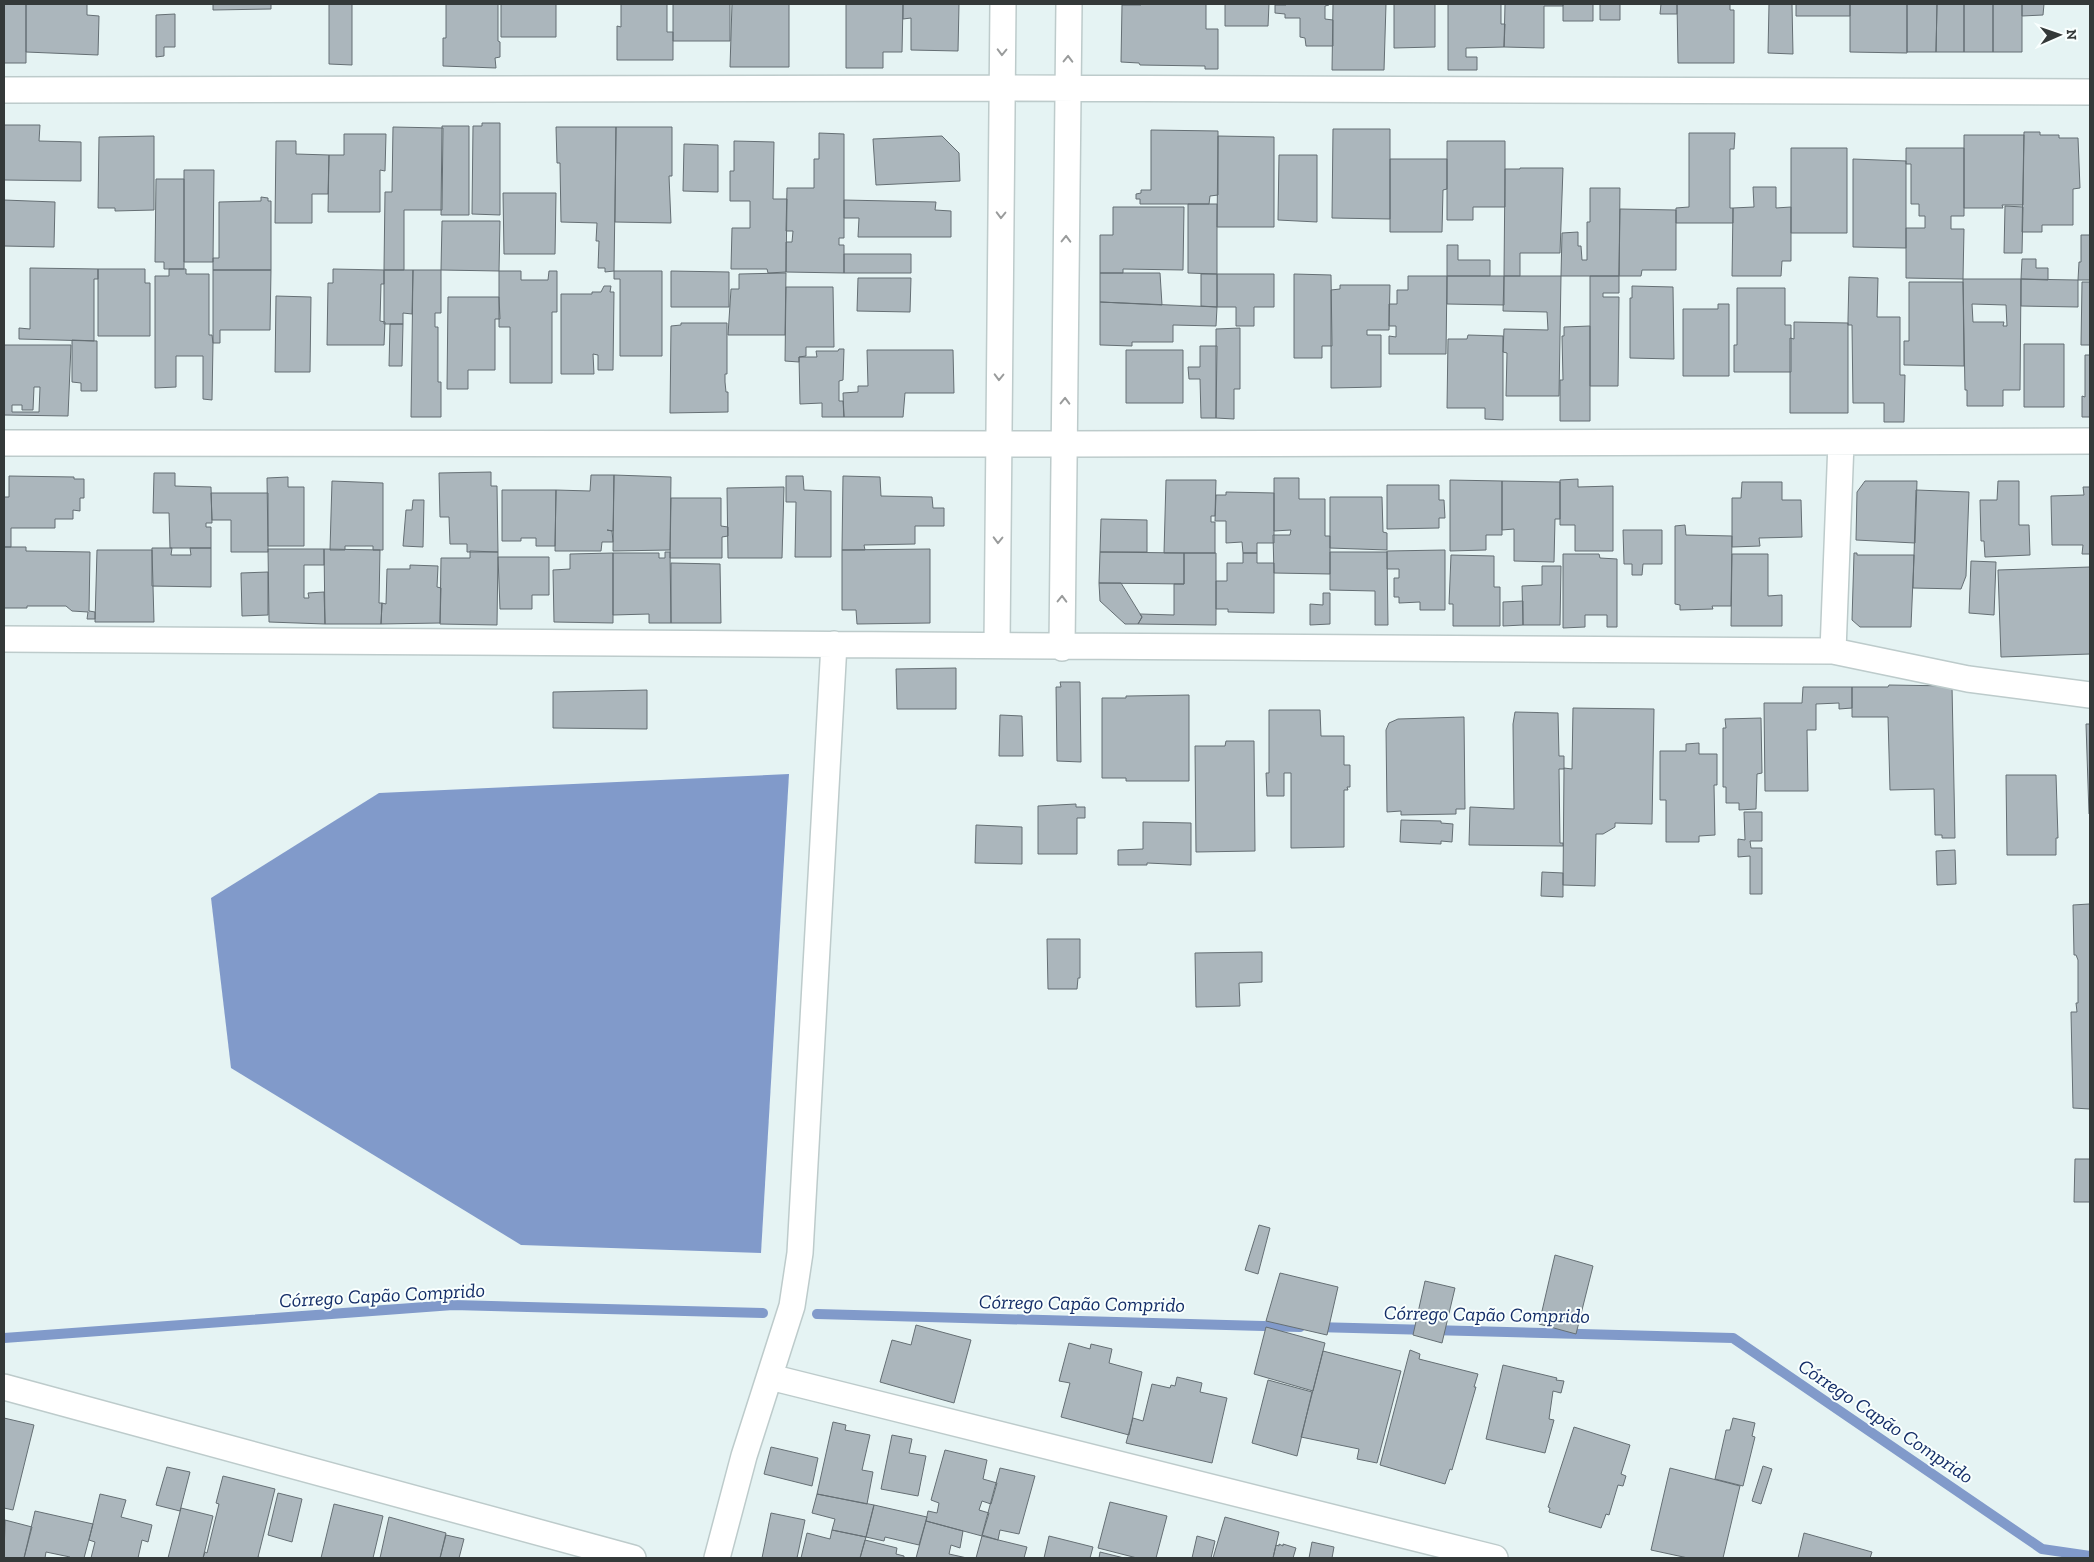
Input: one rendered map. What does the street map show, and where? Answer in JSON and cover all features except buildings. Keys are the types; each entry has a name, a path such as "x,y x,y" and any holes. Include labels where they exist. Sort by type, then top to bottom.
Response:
{"street":[{"path":"997,645 1003,4"},
{"path":"1062,648 1069,4"},
{"path":"4,90 1068,88 2090,92"},
{"path":"4,444 1064,444 2090,441"},
{"path":"1833,652 1841,442"},
{"path":"4,639 1833,652 1968,678 2090,695"},
{"path":"718,1558 744,1456 792,1306 800,1253 834,644"},
{"path":"770,1377 1495,1558"},
{"path":"4,1387 633,1558"}],"water":[{"path":"789,774 761,1253 521,1245 231,1068 211,898 379,793"}],"waterway":[{"name":"Córrego Capão Comprido","path":"4,1338 453,1305 763,1313"},
{"name":"Córrego Capão Comprido","path":"817,1314 1300,1327"},
{"name":"Córrego Capão Comprido","path":"1315,1327 1733,1338 2042,1549 2090,1556"}]}
